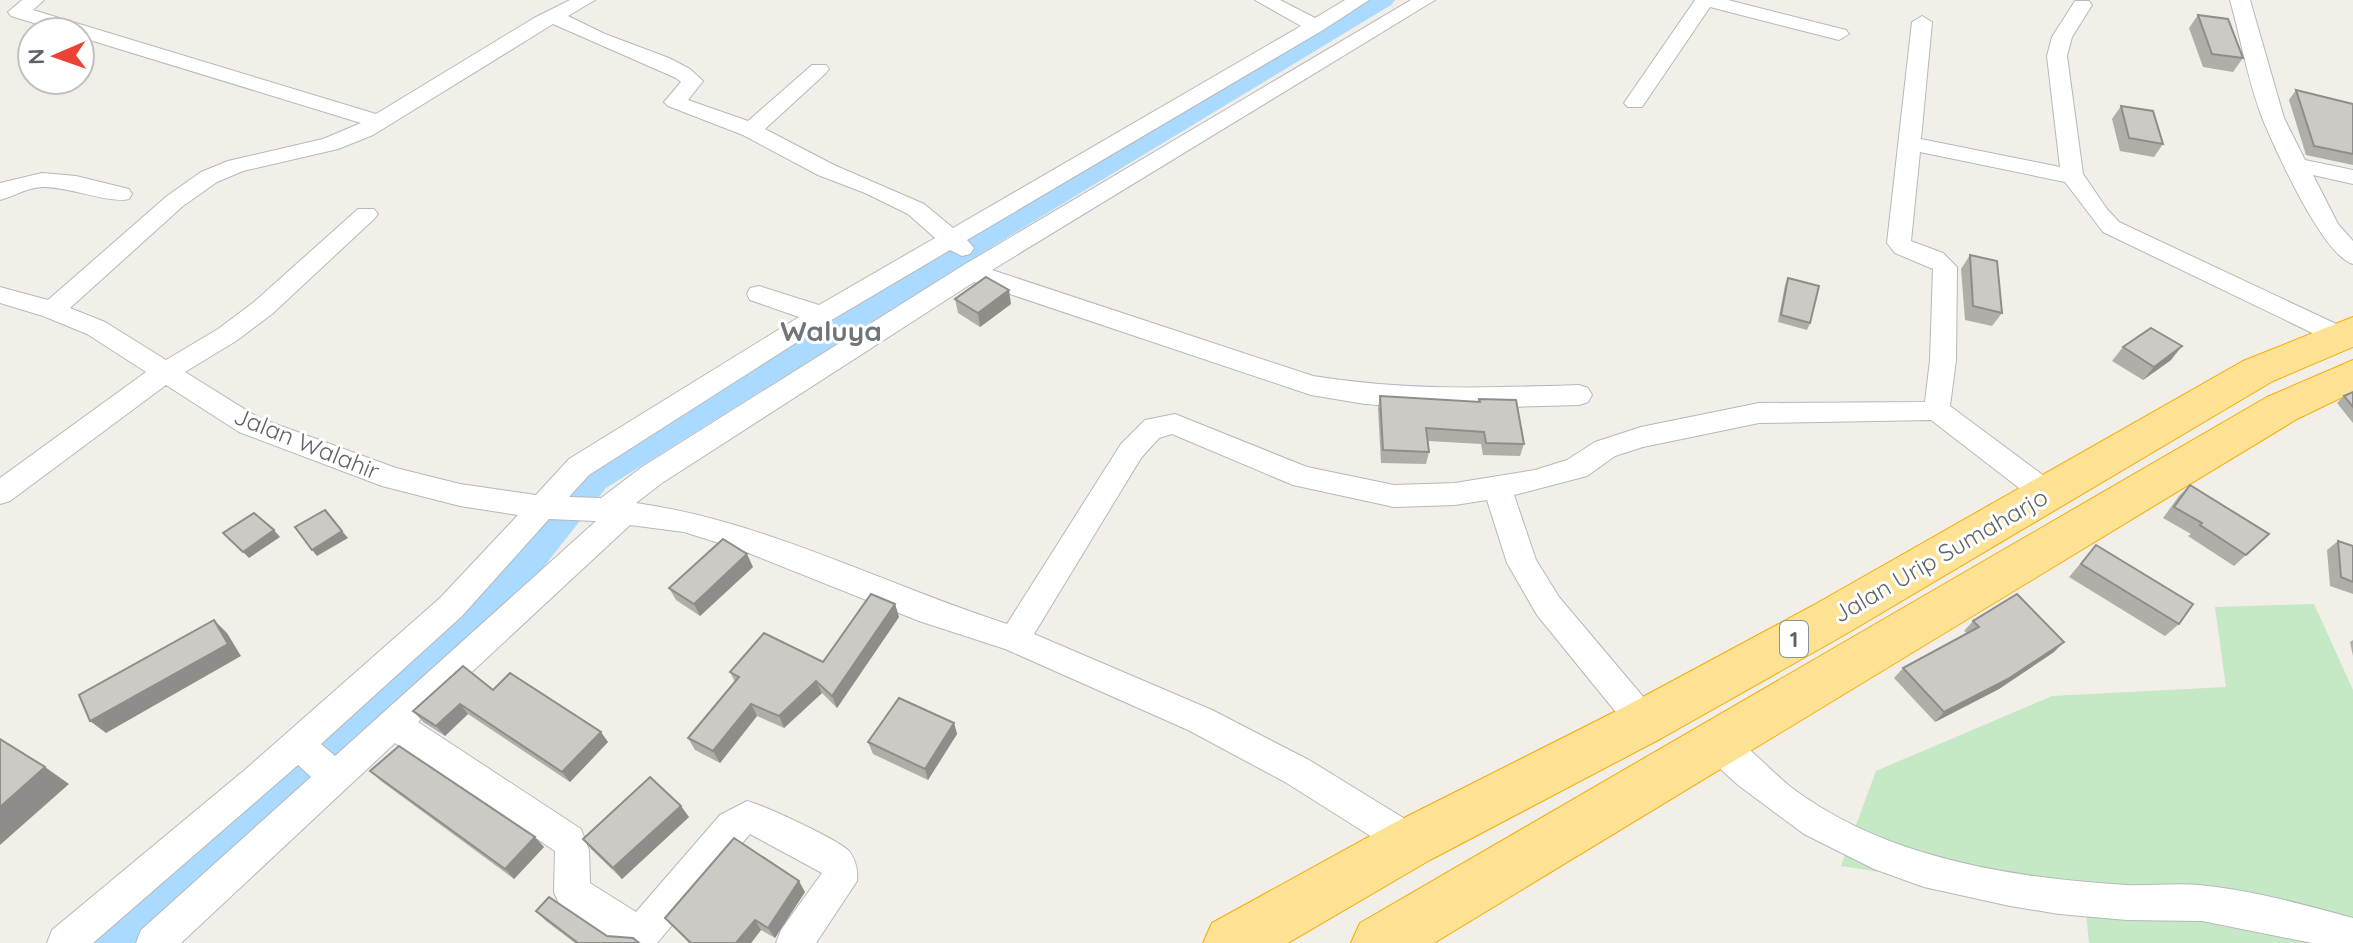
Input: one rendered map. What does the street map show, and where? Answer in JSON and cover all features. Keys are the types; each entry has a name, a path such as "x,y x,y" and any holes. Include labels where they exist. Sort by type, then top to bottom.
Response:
{"highway":[{"name":"Jalan Urip Sumaharjo","path":"1232,943 1411,842 1644,722 1829,620 2258,371 2349,348"},
{"name":"Jalan Urip Sumaharjo","path":"1380,943 2282,408 2349,348"}],"street":[{"path":"34,0 18,12 379,122"},
{"path":"52,310 175,201 209,177 236,166 330,144 379,122 553,16 585,0"},
{"path":"1265,0 1316,26"},
{"path":"65,943 302,748 475,620 652,475 970,256 1359,0"},
{"path":"154,943 334,776 395,725 475,620 547,508 579,467 821,315 970,256 1425,0"},
{"path":"1635,103 1705,0 1839,34"},
{"path":"2240,0 2273,118 2328,228 2353,256"},
{"path":"2072,177 2057,56 2062,37 2082,5"},
{"path":"553,16 604,41 668,64 693,81 675,102 751,130 826,170 892,196 916,209 970,256 1311,385 1365,394 1431,399 1579,395"},
{"path":"1014,639 1131,451 1143,435 1158,424 1175,424 1303,477 1394,496 1455,494 1535,481 1577,468 1605,449 1701,423 1759,413 1922,412 1935,409 1939,403 1942,373 1945,267 1930,256 1904,249 1899,243 1922,22"},
{"path":"751,130 819,69"},
{"path":"1909,143 2072,177 2081,183 2098,218 2111,227 2349,348"},
{"path":"2297,165 2353,177"},
{"path":"0,193 17,182 33,182 83,183 121,194"},
{"path":"0,493 164,373 227,335 263,308 366,214"},
{"path":"759,294 821,315"},
{"name":"Jalan Walahir","path":"0,295 52,310 96,328 249,425 392,478 460,495 547,508 609,510 684,521 749,541 930,612 1014,639 1200,720 1297,771 1411,842"},
{"path":"1935,409 2046,493"},
{"path":"1497,487 1522,563 1542,596 1589,658 1644,722"},
{"path":"395,725 569,841 572,850 572,892 632,931 644,930 651,924 732,827 747,817 835,861 840,870 839,881 794,943"},
{"path":"1716,743 1746,773 1785,803 1843,839 1906,866 1957,880 2034,893 2221,906 2276,915 2353,936"},
{"path":"302,748 334,776"}],"green space":[{"path":"2314,604 2353,690 2353,943 2089,943 2085,904 1841,866 1876,771 2052,696 2226,687 2215,607"}],"building":[{"path":"2198,15 2228,19 2243,58 2212,54"},
{"path":"2296,90 2353,104 2353,154 2314,146"},
{"path":"2121,106 2153,111 2163,144 2129,138"},
{"path":"1970,255 1997,261 2002,313 1973,306"},
{"path":"986,277 1009,290 978,313 955,299"},
{"path":"1788,278 1819,286 1810,323 1781,315"},
{"path":"2151,328 2182,346 2154,367 2123,347"},
{"path":"2353,392 2353,407 2344,396"},
{"path":"1380,396 1480,402 1479,399 1516,400 1524,444 1486,443 1484,432 1426,428 1429,452 1383,450"},
{"path":"2190,485 2269,534 2246,555 2174,507"},
{"path":"325,510 342,531 312,550 295,527"},
{"path":"254,513 274,530 243,552 223,533"},
{"path":"723,539 747,554 694,604 669,588"},
{"path":"2338,541 2353,546 2353,582 2341,577"},
{"path":"2096,545 2193,604 2179,624 2081,564"},
{"path":"871,594 895,604 832,696 816,681 779,716 751,704 713,751 688,738 739,677 730,672 764,633 823,662"},
{"path":"2017,594 2064,642 2008,679 1944,712 1903,668 1979,627 1973,621"},
{"path":"214,620 228,644 90,721 79,695"},
{"path":"463,666 493,690 510,673 601,732 562,772 460,704 436,726 413,711"},
{"path":"899,698 954,723 925,769 868,742"},
{"path":"0,739 45,767 0,807"},
{"path":"399,746 535,837 505,869 370,771"},
{"path":"650,777 681,806 613,868 583,839"},
{"path":"734,838 799,881 768,928 755,920 736,943 691,943 665,918"},
{"path":"549,897 607,936 633,938 639,943 578,943 536,911"}],"waterway":[{"path":"107,943 409,673 529,559 594,479 988,236 1383,0"}],"district":[{"name":"Waluya","path":"831,330"}]}
